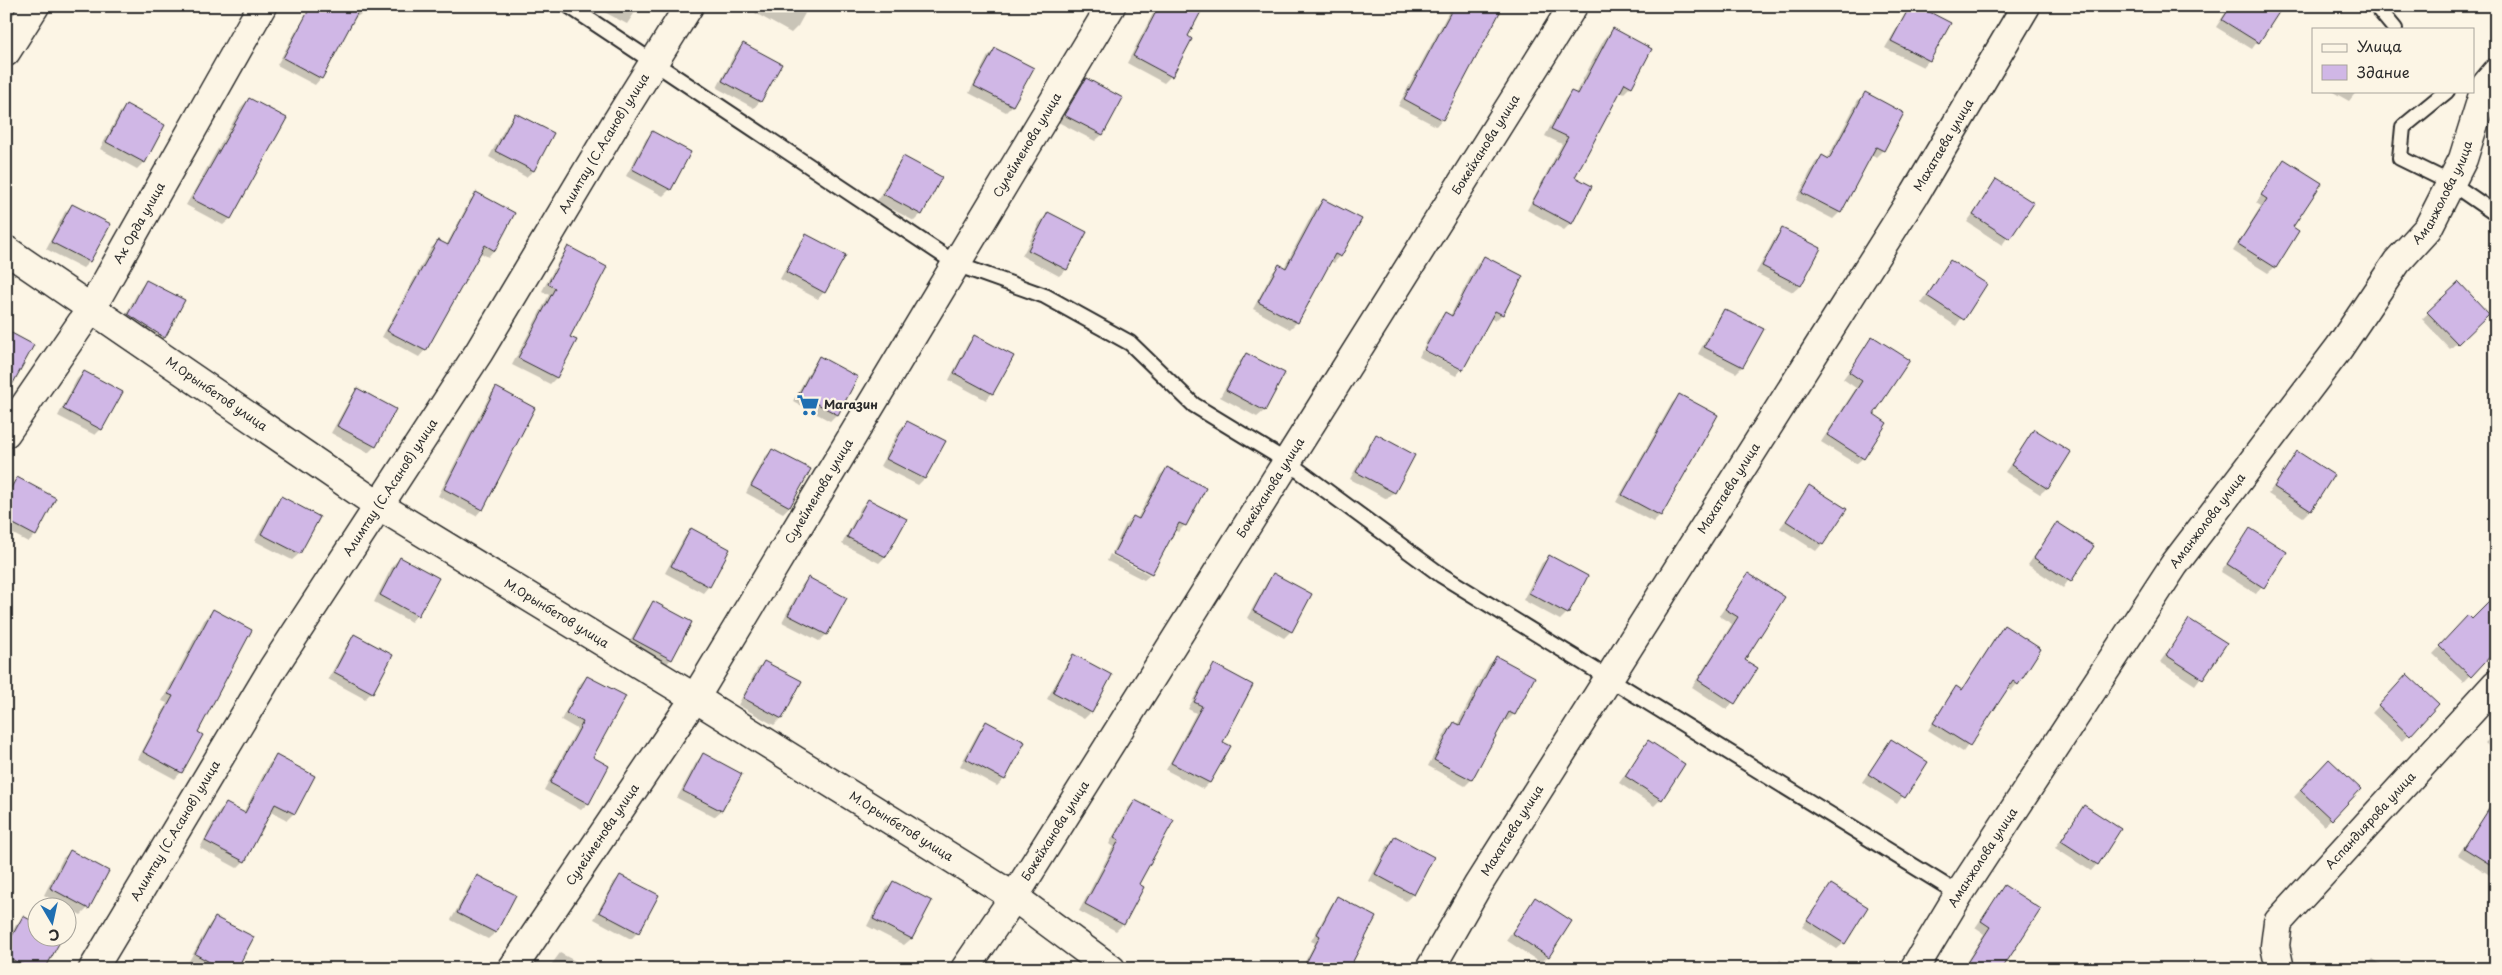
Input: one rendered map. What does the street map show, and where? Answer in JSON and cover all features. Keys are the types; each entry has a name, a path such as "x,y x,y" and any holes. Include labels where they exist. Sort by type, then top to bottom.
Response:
{"street":[{"path":"6,52 35,6"},
{"name":"Ак Орда улица","path":"6,433 91,309 262,6"},
{"name":"Алимтау (С.Асанов) улица","path":"93,969 273,668 479,352 689,6"},
{"name":"Сулейменова улица","path":"512,969 695,698 810,504 958,265 1111,6"},
{"name":"Бокейханова улица","path":"965,969 1014,897 1573,6"},
{"name":"Махатаева улица","path":"1430,969 1478,885 1915,194 2026,6"},
{"name":"Аманжолова улица","path":"1914,969 1959,894 2174,565 2338,348 2397,262 2428,228 2463,159 2485,82"},
{"name":"М.Орынбетов улица","path":"6,250 378,505 695,698 1014,897 1111,969"},
{"name":"Аспандиярова улица","path":"2280,969 2275,946 2278,922 2496,684"}],"lane":[{"path":"569,6 958,265 1045,296 1130,343 1194,405 1286,461 1441,575 1959,894"},
{"path":"2376,6 2394,28"},
{"path":"2445,92 2403,127 2400,158 2451,183 2496,214"}],"building":[{"path":"311,6 361,6 322,79 283,58"},
{"path":"1159,6 1204,6 1188,36 1192,39 1172,77 1133,56"},
{"path":"1454,6 1489,6 1500,12 1443,120 1404,99"},
{"path":"1910,6 1918,6 1951,23 1930,61 1891,41"},
{"path":"2231,6 2283,6 2259,43 2222,20"},
{"path":"1613,28 1652,49 1632,87 1625,83 1575,177 1592,186 1572,224 1532,203 1568,137 1551,129 1571,91 1578,94"},
{"path":"743,43 782,64 761,102 722,81"},
{"path":"995,48 1034,68 1013,106 974,86"},
{"path":"1086,78 1123,98 1103,135 1064,115"},
{"path":"1865,92 1904,113 1884,151 1876,147 1841,213 1802,193 1822,155 1829,159"},
{"path":"249,98 287,118 231,219 192,199"},
{"path":"126,104 165,125 145,163 106,142"},
{"path":"515,113 554,133 534,171 495,151"},
{"path":"652,131 691,152 671,190 632,169"},
{"path":"903,156 942,177 922,215 883,194"},
{"path":"2284,159 2322,183 2293,227 2299,231 2276,268 2238,244 2267,199 2261,195"},
{"path":"1996,179 2034,203 2010,239 1973,215"},
{"path":"476,192 515,213 495,251 485,245 426,351 387,331 438,240 448,245"},
{"path":"1323,199 1362,219 1341,257 1335,254 1298,323 1258,302 1279,264 1286,268"},
{"path":"72,204 111,224 90,262 51,242"},
{"path":"1048,212 1087,232 1067,270 1028,250"},
{"path":"1782,228 1821,248 1801,286 1762,266"},
{"path":"806,234 846,255 825,293 786,272"},
{"path":"568,246 607,267 570,337 577,340 557,378 518,358 555,288 548,284"},
{"path":"1484,256 1523,276 1503,315 1495,311 1463,370 1424,350 1445,312 1452,316"},
{"path":"1950,260 1987,284 1964,320 1927,296"},
{"path":"146,280 185,300 165,338 128,314"},
{"path":"2459,282 2489,314 2458,344 2427,312"},
{"path":"1724,309 1764,329 1743,367 1704,347"},
{"path":"6,330 34,345 6,396"},
{"path":"974,335 1014,356 993,394 954,373"},
{"path":"1872,336 1910,360 1874,414 1887,423 1864,459 1827,435 1862,381 1849,372"},
{"path":"1246,353 1285,373 1265,411 1226,390"},
{"path":"819,356 858,377 838,415 799,394"},
{"path":"84,371 123,392 102,430 63,409"},
{"path":"496,387 535,408 483,510 444,489"},
{"path":"357,388 396,409 376,447 337,426"},
{"path":"1679,394 1718,415 1661,516 1622,495"},
{"path":"907,421 946,441 925,479 886,459"},
{"path":"2034,429 2071,452 2048,489 2011,465"},
{"path":"1376,434 1415,455 1395,493 1356,472"},
{"path":"772,449 811,469 790,507 751,486"},
{"path":"2297,451 2334,475 2311,511 2274,487"},
{"path":"1167,467 1206,488 1186,526 1179,523 1152,574 1113,554 1133,516 1139,519"},
{"path":"17,477 56,498 36,536 6,520 6,497"},
{"path":"1809,485 1847,509 1823,545 1786,521"},
{"path":"281,496 320,517 300,554 261,534"},
{"path":"868,499 907,519 886,557 847,537"},
{"path":"2057,522 2094,546 2071,582 2034,558"},
{"path":"691,528 730,549 710,587 671,566"},
{"path":"2250,528 2287,552 2264,588 2227,564"},
{"path":"1549,555 1588,576 1568,614 1529,593"},
{"path":"400,557 439,578 418,616 380,595"},
{"path":"1273,573 1312,594 1292,632 1253,611"},
{"path":"1748,573 1785,597 1745,660 1758,668 1735,704 1698,680 1738,617 1725,609"},
{"path":"808,577 847,598 827,635 788,615"},
{"path":"2496,595 2496,650 2471,677 2439,646 2468,615 2472,619"},
{"path":"653,601 692,622 672,660 633,639"},
{"path":"213,609 252,630 198,732 203,735 182,773 143,752 173,696 168,694"},
{"path":"2189,619 2227,643 2203,679 2166,655"},
{"path":"2004,625 2041,649 2018,685 2013,681 1970,746 1933,723 1956,686 1962,690"},
{"path":"354,634 393,655 373,693 334,672"},
{"path":"1073,654 1112,675 1092,713 1053,692"},
{"path":"1496,656 1535,677 1515,715 1509,712 1472,780 1434,760 1454,722 1460,725"},
{"path":"764,661 802,681 782,719 743,698"},
{"path":"1214,664 1253,685 1223,742 1231,746 1210,783 1171,763 1202,706 1194,702"},
{"path":"2407,674 2439,704 2410,736 2378,706"},
{"path":"587,676 626,696 593,757 609,766 589,804 550,783 583,722 566,713"},
{"path":"986,721 1025,742 1005,780 966,759"},
{"path":"1891,739 1928,762 1905,798 1868,774"},
{"path":"1648,740 1685,764 1662,800 1625,776"},
{"path":"703,753 742,774 722,811 683,791"},
{"path":"276,755 315,776 295,814 275,804 245,862 205,841 226,803 245,813"},
{"path":"2329,759 2361,789 2332,820 2300,790"},
{"path":"2496,798 2496,868 2464,848"},
{"path":"1135,800 1174,820 1139,884 1144,887 1124,925 1085,904 1119,840 1114,837"},
{"path":"2084,805 2121,829 2098,865 2061,841"},
{"path":"1395,836 1434,857 1414,895 1375,874"},
{"path":"70,850 109,871 89,909 78,903 78,898 69,898 50,888"},
{"path":"477,875 516,895 496,933 457,913"},
{"path":"620,875 659,895 639,933 599,912"},
{"path":"893,881 932,901 912,939 873,919"},
{"path":"1831,884 1868,907 1845,944 1807,920"},
{"path":"2004,885 2041,909 2002,969 1963,969 1990,927 1981,921"},
{"path":"1337,896 1376,917 1349,969 1303,969 1320,936 1317,934"},
{"path":"1535,897 1572,921 1549,957 1512,933"},
{"path":"23,916 28,919 28,948 57,948 45,969 30,969 6,956 6,947"},
{"path":"215,917 254,937 237,969 222,969 195,954"}],"place":[{"name":"Магазин","path":"808,405"}]}
